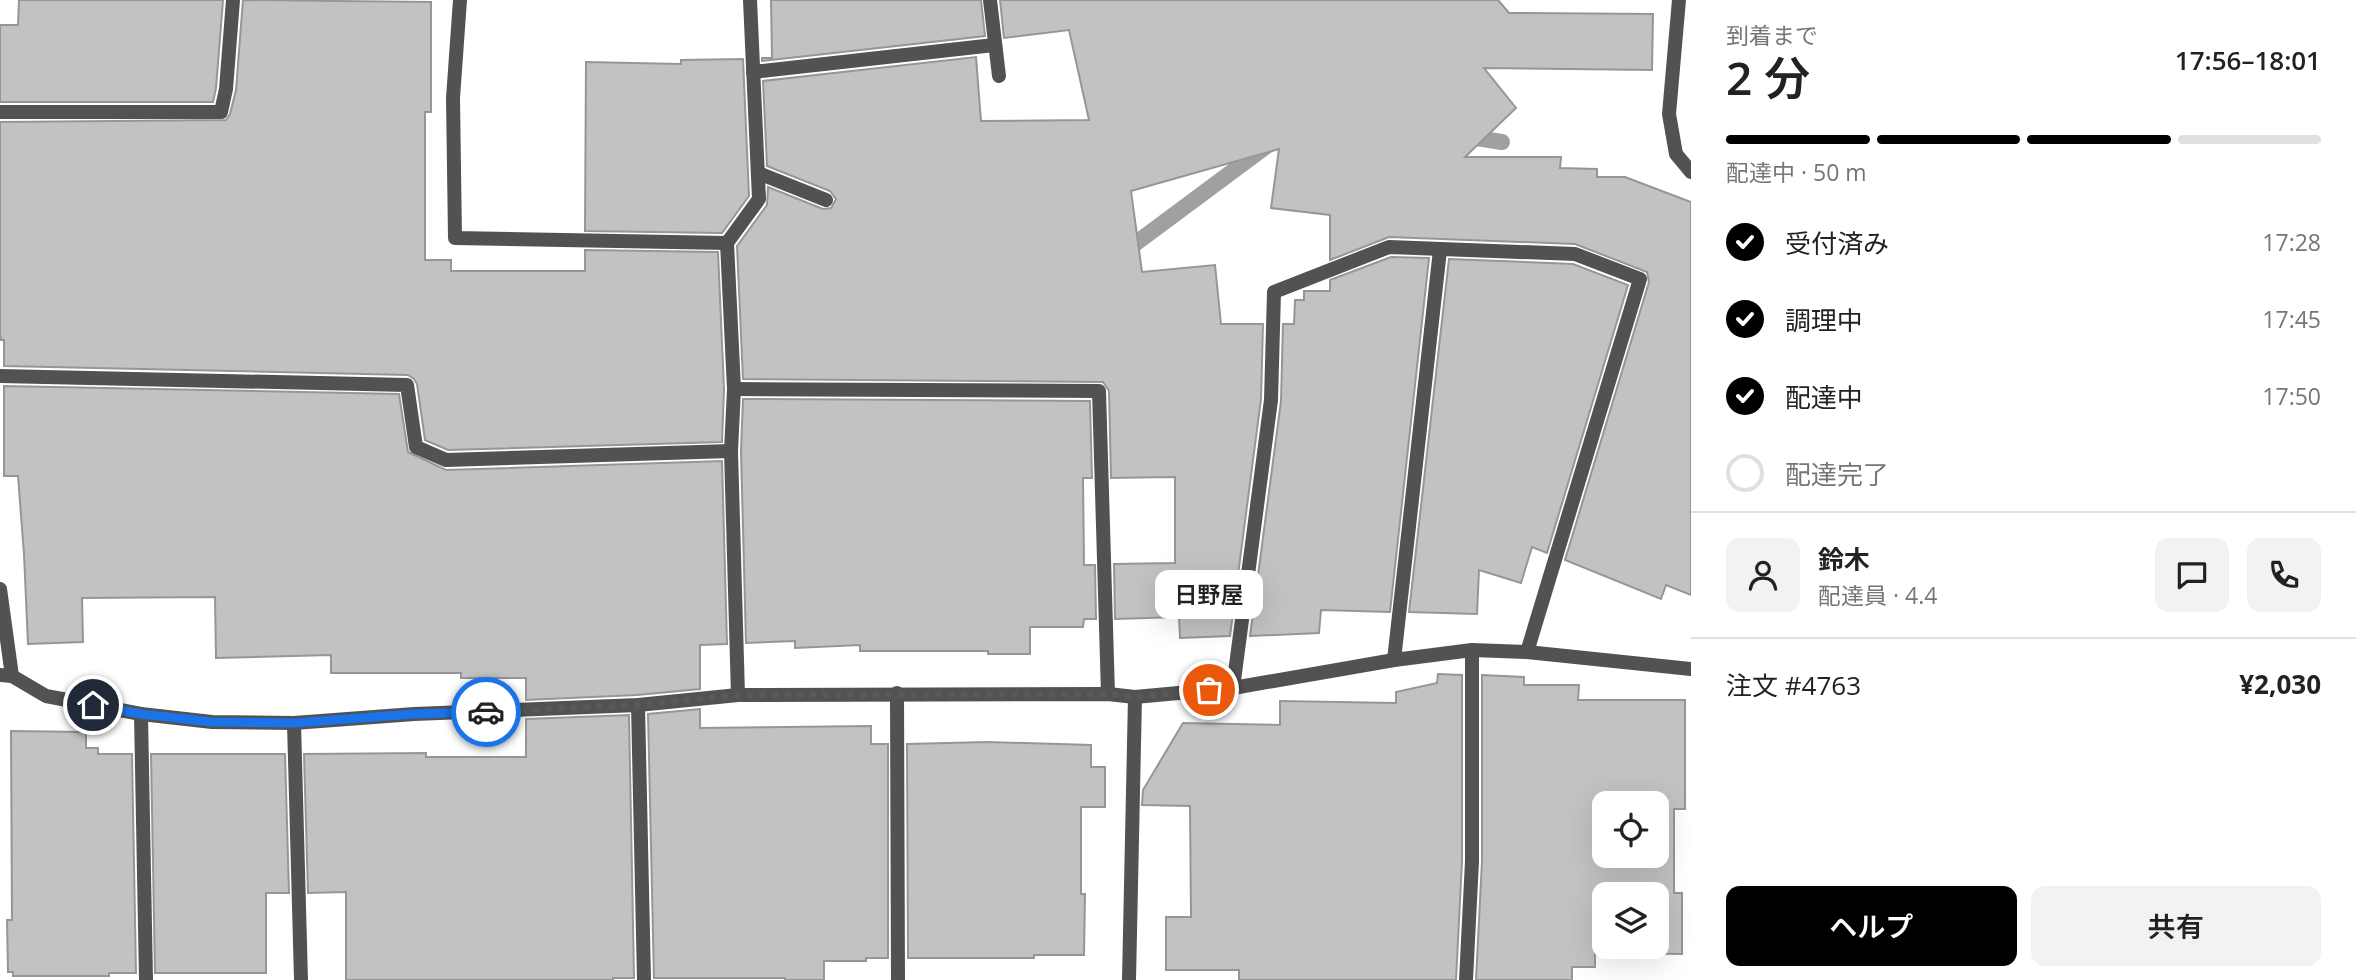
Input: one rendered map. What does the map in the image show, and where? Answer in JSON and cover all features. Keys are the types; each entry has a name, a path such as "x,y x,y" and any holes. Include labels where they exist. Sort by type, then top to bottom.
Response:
{"street":[{"path":"0,112 221,112 226,89 233,0"},
{"path":"460,0 453,98 455,238 727,243"},
{"path":"738,695 731,451 734,389 727,243 759,199 750,0"},
{"path":"990,0 999,76"},
{"path":"1679,0 1669,114 1676,155 1691,172"},
{"path":"753,72 994,45"},
{"path":"758,173 826,200"},
{"path":"1233,688 1271,400 1274,292 1389,247 1575,254 1640,279 1527,652"},
{"path":"1394,660 1440,250"},
{"path":"0,376 407,385 416,447 446,460 731,451"},
{"path":"734,389 1099,391 1108,694"},
{"path":"0,589 6,676 46,696 141,714 212,722 294,723 414,714 638,705 738,695 1108,694 1135,697 1233,688 1394,660 1472,650 1527,652 1691,669"},
{"path":"1466,980 1472,861 1472,650"},
{"path":"897,693 898,980"},
{"path":"1129,980 1135,697"},
{"path":"638,705 644,980"},
{"path":"141,714 146,980"},
{"path":"294,723 301,980"}],"building":[{"path":"19,0 223,0 213,102 0,102 0,25 18,25"},
{"path":"243,0 431,2 431,112 425,112 425,260 451,260 451,271 585,271 585,250 718,252 724,389 722,442 448,450 425,440 417,384 408,375 4,366 4,340 1,340 0,333 0,122 226,120 236,90"},
{"path":"771,0 981,0 985,36 762,61 762,58 772,58"},
{"path":"1000,0 1498,0 1509,13 1653,14 1652,70 1484,68 1516,108 1465,157 1561,157 1560,168 1597,169 1597,177 1625,177 1691,202 1691,595 1666,585 1661,599 1565,560 1649,282 1647,272 1575,244 1389,237 1330,260 1330,215 1271,208 1279,149 1131,191 1142,272 1215,265 1221,324 1263,324 1261,399 1230,636 1180,638 1179,617 1115,619 1114,564 1175,563 1175,477 1111,478 1109,391 1103,382 743,379 737,246 767,205 768,187 823,209 831,208 836,199 830,191 767,166 763,81 976,57 981,121 1089,120 1069,30 1004,38"},
{"path":"743,59 749,196 722,233 585,231 586,62 681,64 681,60"},
{"path":"1391,257 1429,258 1390,612 1321,610 1319,633 1250,636 1281,401 1283,324 1294,324 1295,300 1304,300 1304,291 1330,291 1330,280"},
{"path":"1449,259 1573,264 1628,285 1547,553 1532,547 1521,583 1479,570 1477,614 1409,612"},
{"path":"4,386 399,394 408,452 446,470 722,461 727,644 700,645 700,689 526,700 526,678 461,678 461,673 331,673 331,655 216,658 215,597 82,598 83,642 28,644 18,476 4,476"},
{"path":"743,399 1090,401 1092,478 1083,478 1084,565 1095,565 1096,619 1084,619 1083,627 1030,627 1030,654 988,654 988,651 860,651 860,645 795,648 795,641 746,643 741,451"},
{"path":"1438,674 1462,675 1462,861 1456,980 1239,980 1239,970 1166,970 1166,917 1191,917 1190,806 1142,805 1143,790 1183,723 1280,725 1280,701 1396,703 1396,692 1437,683"},
{"path":"1482,675 1524,677 1524,685 1579,685 1578,700 1685,700 1685,809 1674,809 1674,893 1682,893 1682,954 1669,954 1669,882 1592,882 1592,959 1595,959 1595,967 1572,967 1572,980 1476,980 1482,861"},
{"path":"700,709 700,728 871,726 871,744 888,744 888,958 824,961 824,980 654,978 648,714"},
{"path":"629,715 634,978 346,980 346,892 308,893 304,754 426,753 426,757 526,757 526,719"},
{"path":"11,731 86,732 86,748 98,748 98,754 132,754 136,973 109,973 109,976 13,976 13,972 8,972 7,920 12,920"},
{"path":"987,742 1091,745 1091,767 1105,767 1105,807 1081,807 1081,894 1085,894 1084,955 1034,955 1034,958 908,958 907,744"},
{"path":"151,754 285,754 289,893 266,893 266,973 155,973"}],"waterway":[{"path":"1464,136 1502,142"},
{"path":"1120,255 1268,145"}],"way so far":[{"path":"486,712 638,705 738,695 1108,694 1135,697 1209,690"}],"place":[{"name":"日野屋","path":"1209,690"}],"route":[{"path":"93,705 141,714 212,722 294,723 414,714 486,712"}]}
